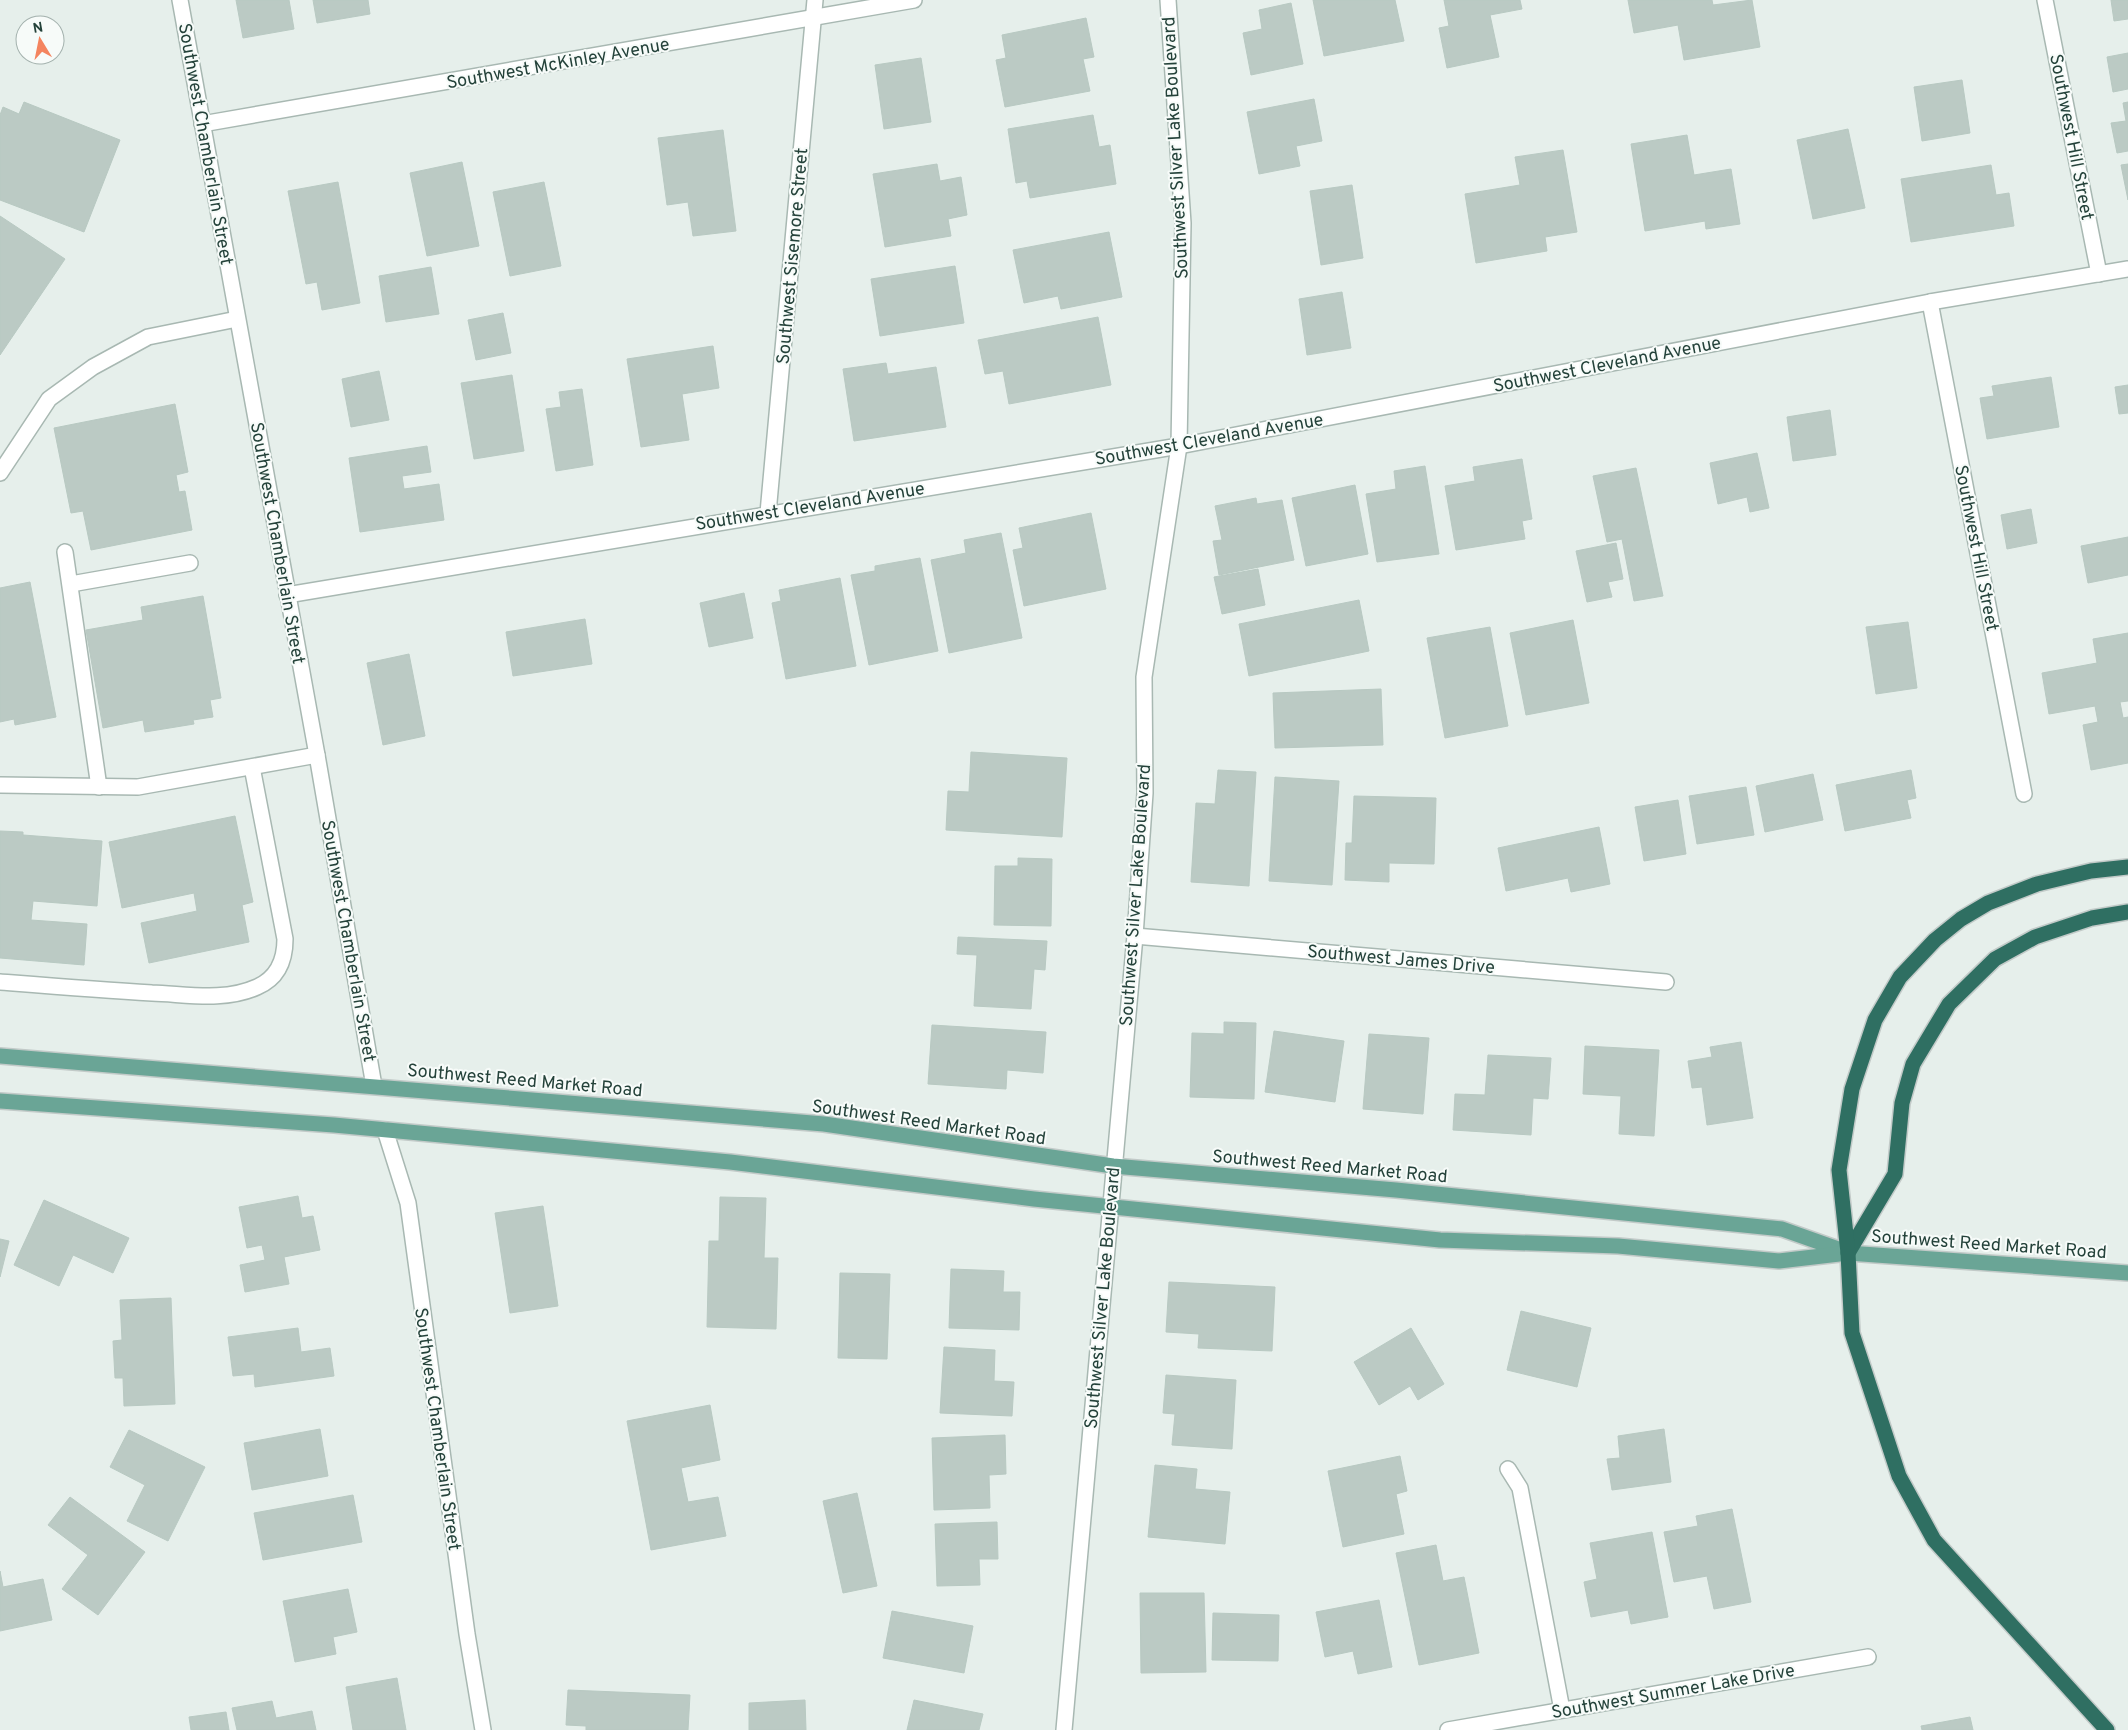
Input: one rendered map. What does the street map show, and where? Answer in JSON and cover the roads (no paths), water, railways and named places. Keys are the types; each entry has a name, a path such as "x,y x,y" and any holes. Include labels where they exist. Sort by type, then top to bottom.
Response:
{"highway":[{"path":"2107,1730 1934,1540 1899,1476 1852,1333 1848,1253 1838,1170 1852,1089 1875,1020 1900,977 1935,940 1961,919 1988,903 2037,884 2091,871 2128,867"},
{"path":"1848,1253 1895,1174 1902,1103 1914,1064 1949,1004 1995,959 2035,937 2092,918 2128,912"}],"main road":[{"name":"Southwest Reed Market Road","path":"0,1056 824,1124 1114,1166 1396,1190 1782,1229 1848,1253"},
{"name":"Southwest Reed Market Road","path":"0,1101 385,1130 730,1162 1111,1207 1440,1240 1618,1246 1779,1262 1848,1253 2128,1273"}],"street":[{"name":"Southwest Chamberlain Street","path":"180,0 317,755 374,1086"},
{"name":"Southwest Sisemore Street","path":"768,513 815,0"},
{"name":"Southwest McKinley Avenue","path":"202,124 914,0"},
{"name":"Southwest Silver Lake Boulevard","path":"1064,1730 1136,936 1145,793 1144,677 1179,446 1182,223 1168,0"},
{"name":"Southwest Hill Street","path":"2045,0 2099,274"},
{"name":"Southwest Cleveland Avenue","path":"287,595 768,513 1179,446 1930,302 2128,269"},
{"name":"Southwest Hill Street","path":"1930,302 2024,794"},
{"path":"0,473 49,399 93,367 148,338 238,319"},
{"path":"65,552 99,787"},
{"path":"71,584 190,563"},
{"path":"0,785 138,787 317,755"},
{"path":"0,982 223,996 258,987 279,970 285,957 285,939 252,766"},
{"name":"Southwest James Drive","path":"1136,936 1666,982"},
{"name":"Southwest Chamberlain Street","path":"385,1130 408,1203 467,1634 483,1730"},
{"path":"1508,1469 1520,1488 1562,1710"},
{"name":"Southwest Summer Lake Drive","path":"1448,1730 1868,1657"}]}
